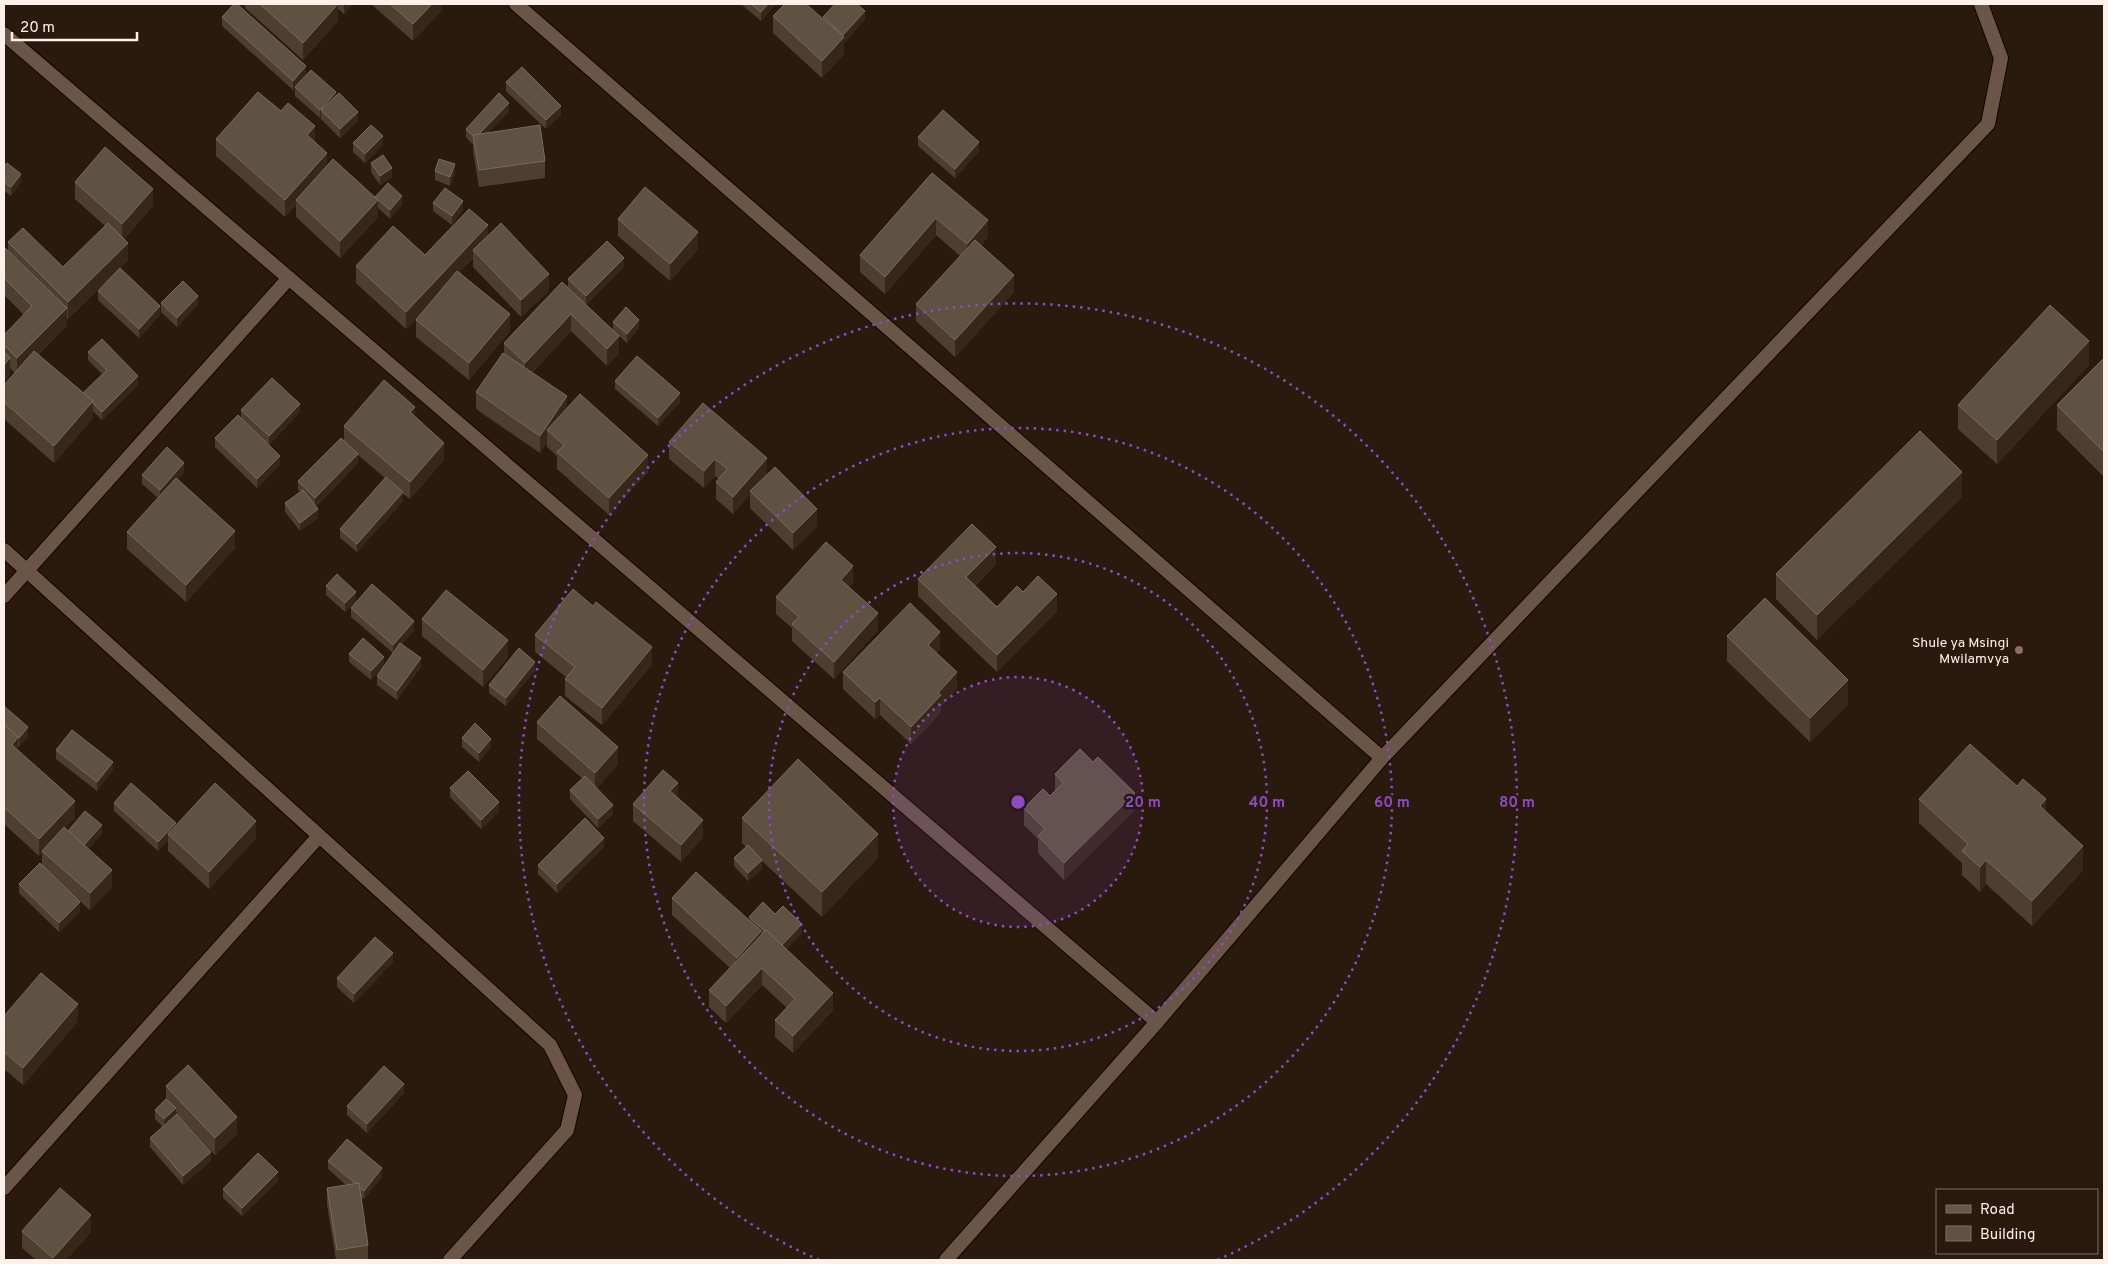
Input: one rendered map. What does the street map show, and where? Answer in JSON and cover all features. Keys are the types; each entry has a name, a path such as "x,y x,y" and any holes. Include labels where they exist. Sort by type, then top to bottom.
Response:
{"street":[{"path":"516,4 1382,758"},
{"path":"946,1260 1157,1022 1382,758 1988,124 2001,58 1981,4"},
{"path":"4,34 1157,1022"},
{"path":"4,596 289,278"},
{"path":"4,550 550,1045 575,1095 567,1130 450,1260"},
{"path":"4,1188 319,836"}],"building":[{"path":"234,4 237,4 306,66 293,81 222,17"},
{"path":"260,4 338,4 303,43"},
{"path":"390,4 432,4 413,24"},
{"path":"751,4 768,4 761,12"},
{"path":"785,4 806,4 844,37 822,61 773,16"},
{"path":"835,4 857,4 865,11 843,35 823,17"},
{"path":"522,67 561,106 546,120 506,82"},
{"path":"311,70 336,92 320,110 295,87"},
{"path":"258,92 281,111 288,103 315,126 307,135 327,153 285,200 216,139"},
{"path":"339,93 358,112 340,129 321,110"},
{"path":"499,93 509,103 479,134 473,136 466,129"},
{"path":"943,110 979,142 955,169 918,137"},
{"path":"371,125 383,136 365,154 353,143"},
{"path":"540,125 545,161 479,170 473,135"},
{"path":"105,147 153,189 122,224 75,182"},
{"path":"383,155 392,168 380,176 371,163"},
{"path":"333,159 378,200 340,241 296,200"},
{"path":"439,159 455,164 450,177 435,171"},
{"path":"7,163 21,174 11,187 4,182 4,166"},
{"path":"932,173 988,220 967,244 936,218 885,277 860,255"},
{"path":"388,183 402,196 390,210 375,197"},
{"path":"645,187 698,232 670,264 618,219"},
{"path":"445,188 463,201 452,216 433,203"},
{"path":"469,209 488,225 406,312 356,266 393,226 425,255"},
{"path":"108,223 128,243 68,302 8,242 23,228 63,267"},
{"path":"501,223 549,274 521,300 473,250"},
{"path":"975,240 1014,275 955,340 916,304"},
{"path":"607,241 624,258 586,296 568,279"},
{"path":"4,247 67,308 17,358 4,345 4,335 32,306 4,278"},
{"path":"120,268 160,306 139,329 98,291"},
{"path":"457,271 510,314 469,363 416,320"},
{"path":"183,281 198,296 177,318 161,303"},
{"path":"562,282 619,336 607,349 571,314 525,363 504,343"},
{"path":"2050,305 2089,341 1997,440 1958,405"},
{"path":"626,307 639,320 627,334 613,322"},
{"path":"102,339 138,376 102,412 83,393 107,370 88,352"},
{"path":"34,351 93,401 54,446 4,402 4,385"},
{"path":"4,352 10,358 4,365"},
{"path":"503,353 567,396 540,436 476,392"},
{"path":"637,356 680,393 658,418 615,381"},
{"path":"2104,360 2104,452 2057,405"},
{"path":"272,378 300,404 269,436 241,410"},
{"path":"384,380 415,407 410,412 444,443 410,482 344,426"},
{"path":"580,394 648,455 609,498 557,452 564,445 547,430"},
{"path":"703,403 767,458 733,497 716,482 727,469 715,459 704,471 669,442"},
{"path":"238,415 280,456 257,479 215,438"},
{"path":"1920,431 1962,472 1817,615 1776,574"},
{"path":"341,438 358,454 315,498 298,481"},
{"path":"167,447 184,463 160,490 142,475"},
{"path":"775,467 817,509 793,533 750,491"},
{"path":"386,477 403,492 357,544 340,529"},
{"path":"176,478 235,531 186,585 127,532"},
{"path":"303,490 318,509 300,523 285,503"},
{"path":"972,524 996,547 966,577 997,607 1017,586 1023,592 1038,576 1057,594 997,655 918,579"},
{"path":"826,542 853,566 841,580 878,613 834,662 792,624 799,617 776,597"},
{"path":"337,574 356,592 345,603 326,586"},
{"path":"372,584 414,621 393,645 351,608"},
{"path":"573,589 593,606 596,602 652,647 602,708 565,679 575,667 535,635"},
{"path":"446,590 508,640 483,670 422,619"},
{"path":"1765,598 1848,680 1810,718 1727,636"},
{"path":"910,603 940,632 928,645 957,672 938,693 941,695 911,727 880,698 875,702 843,672"},
{"path":"363,638 384,657 371,671 349,654"},
{"path":"400,643 421,658 397,691 377,676"},
{"path":"519,648 535,662 506,698 489,685"},
{"path":"560,696 618,747 595,773 537,722"},
{"path":"4,706 28,727 19,738 4,724"},
{"path":"475,723 491,739 479,753 462,738"},
{"path":"4,724 18,737 12,745 75,801 39,839 4,807"},
{"path":"72,730 113,762 97,782 56,750"},
{"path":"1970,744 2017,786 2023,779 2046,799 2040,806 2083,846 2032,901 1986,860 1980,867 1962,851 1968,844 1919,799"},
{"path":"1080,749 1093,762 1098,757 1135,793 1064,863 1038,836 1045,829 1024,808 1043,789 1050,796 1063,783 1055,774"},
{"path":"798,759 878,834 822,892 742,818"},
{"path":"663,770 678,783 670,791 703,820 681,845 633,804"},
{"path":"468,771 499,802 481,820 450,788"},
{"path":"585,776 613,805 598,819 570,790"},
{"path":"131,783 176,823 158,842 114,803"},
{"path":"215,783 256,821 209,872 168,834"},
{"path":"85,811 102,825 84,845 68,831"},
{"path":"585,818 604,838 557,884 538,865"},
{"path":"64,827 112,870 90,893 42,851"},
{"path":"748,845 762,860 748,873 734,858"},
{"path":"40,863 80,902 59,923 19,884"},
{"path":"696,872 761,931 737,958 672,898"},
{"path":"763,902 775,914 783,906 802,924 782,945 749,917"},
{"path":"766,930 833,993 793,1036 775,1020 795,999 762,968 726,1006 709,990"},
{"path":"375,937 393,953 354,994 337,978"},
{"path":"41,973 78,1004 23,1068 4,1052 4,1016"},
{"path":"188,1065 237,1117 215,1138 166,1086"},
{"path":"384,1066 404,1084 367,1124 347,1106"},
{"path":"166,1099 176,1108 164,1119 155,1110"},
{"path":"177,1114 211,1152 183,1176 150,1138"},
{"path":"347,1139 382,1168 364,1191 359,1187 359,1183 355,1183 328,1161"},
{"path":"258,1153 278,1172 242,1208 223,1189"},
{"path":"359,1183 368,1245 337,1250 327,1188"},
{"path":"60,1188 91,1215 53,1258 22,1231"}],"place":[{"name":"Shule ya Msingi Mwilamvya","path":"2019,650"}]}
